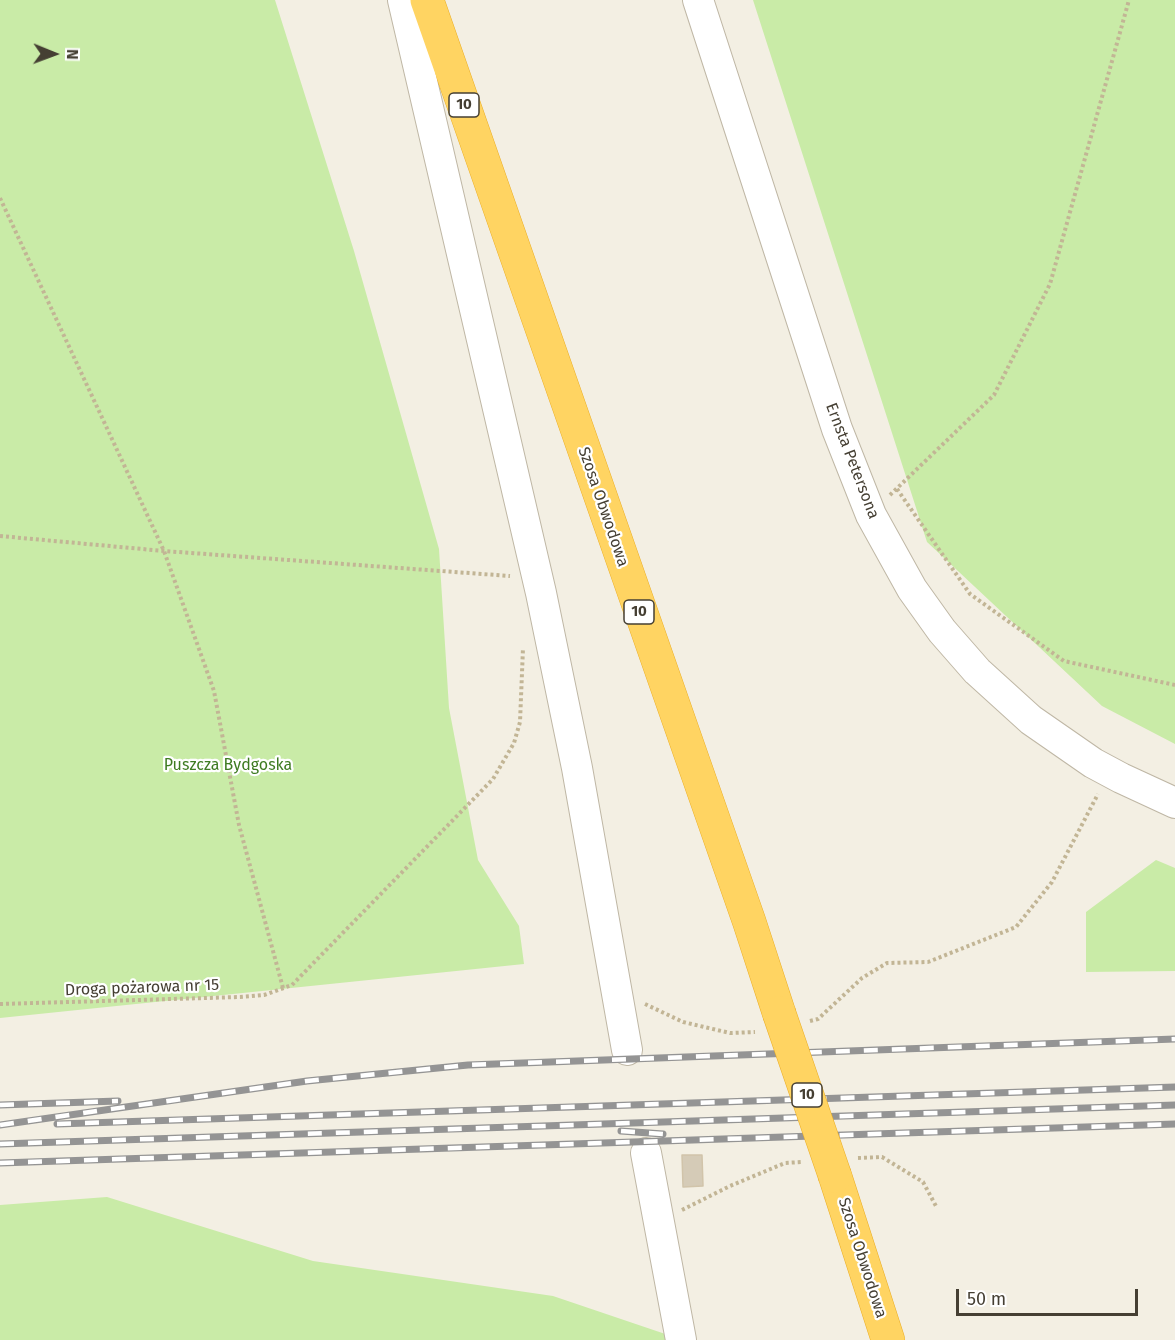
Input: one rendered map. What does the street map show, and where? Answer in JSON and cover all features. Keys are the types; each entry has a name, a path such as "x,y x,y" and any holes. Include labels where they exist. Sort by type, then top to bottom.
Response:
{"highway":[{"name":"Szosa Obwodowa","path":"427,0 783,1022"},
{"name":"10","path":"783,1022 842,1167"},
{"name":"Szosa Obwodowa","path":"842,1167 888,1340"}],"street":[{"path":"403,0 538,578 577,768 627,1050"},
{"name":"Ernsta Petersona","path":"698,0 824,388 872,515 912,589 942,631 977,671 1031,720 1093,763 1175,803"},
{"path":"646,1153 681,1340"}],"path":[{"path":"872,515 994,395 1050,284 1129,0"},
{"path":"0,198 164,551 214,691 239,825 283,988 292,985 493,779 514,743 520,722 523,645"},
{"path":"897,489 970,594 1064,660 1175,685"},
{"path":"0,536 164,551 538,578"},
{"path":"616,985 646,1005 683,1022 730,1033 753,1033 783,1022 818,1019 862,978 888,963 928,962 1016,927 1052,882 1096,800 1108,771"},
{"name":"Droga pożarowa nr 15","path":"0,1004 240,997 264,994 283,988"},
{"path":"842,1167 882,1157 923,1182 937,1208"},
{"path":"660,1227 680,1212 730,1186 785,1163 807,1161"}],"green space":[{"name":"Puszcza Bydgoska","path":"0,0 275,0 354,251 439,549 449,708 478,860 519,926 524,964 0,1018"},
{"path":"753,0 1175,0 1175,744 1102,706 927,542"},
{"path":"1156,860 1175,868 1175,971 1086,972 1086,912"},
{"path":"107,1197 313,1261 553,1296 683,1340 0,1340 0,1205"}],"building":[{"path":"682,1155 702,1155 703,1186 683,1187"}],"railway":[{"path":"0,1125 307,1081 468,1065 1175,1039"},
{"path":"57,1124 1175,1087"},
{"path":"0,1105 118,1101"},
{"path":"0,1144 1175,1105"},
{"path":"0,1163 1175,1124"},
{"path":"621,1131 663,1134"}]}
